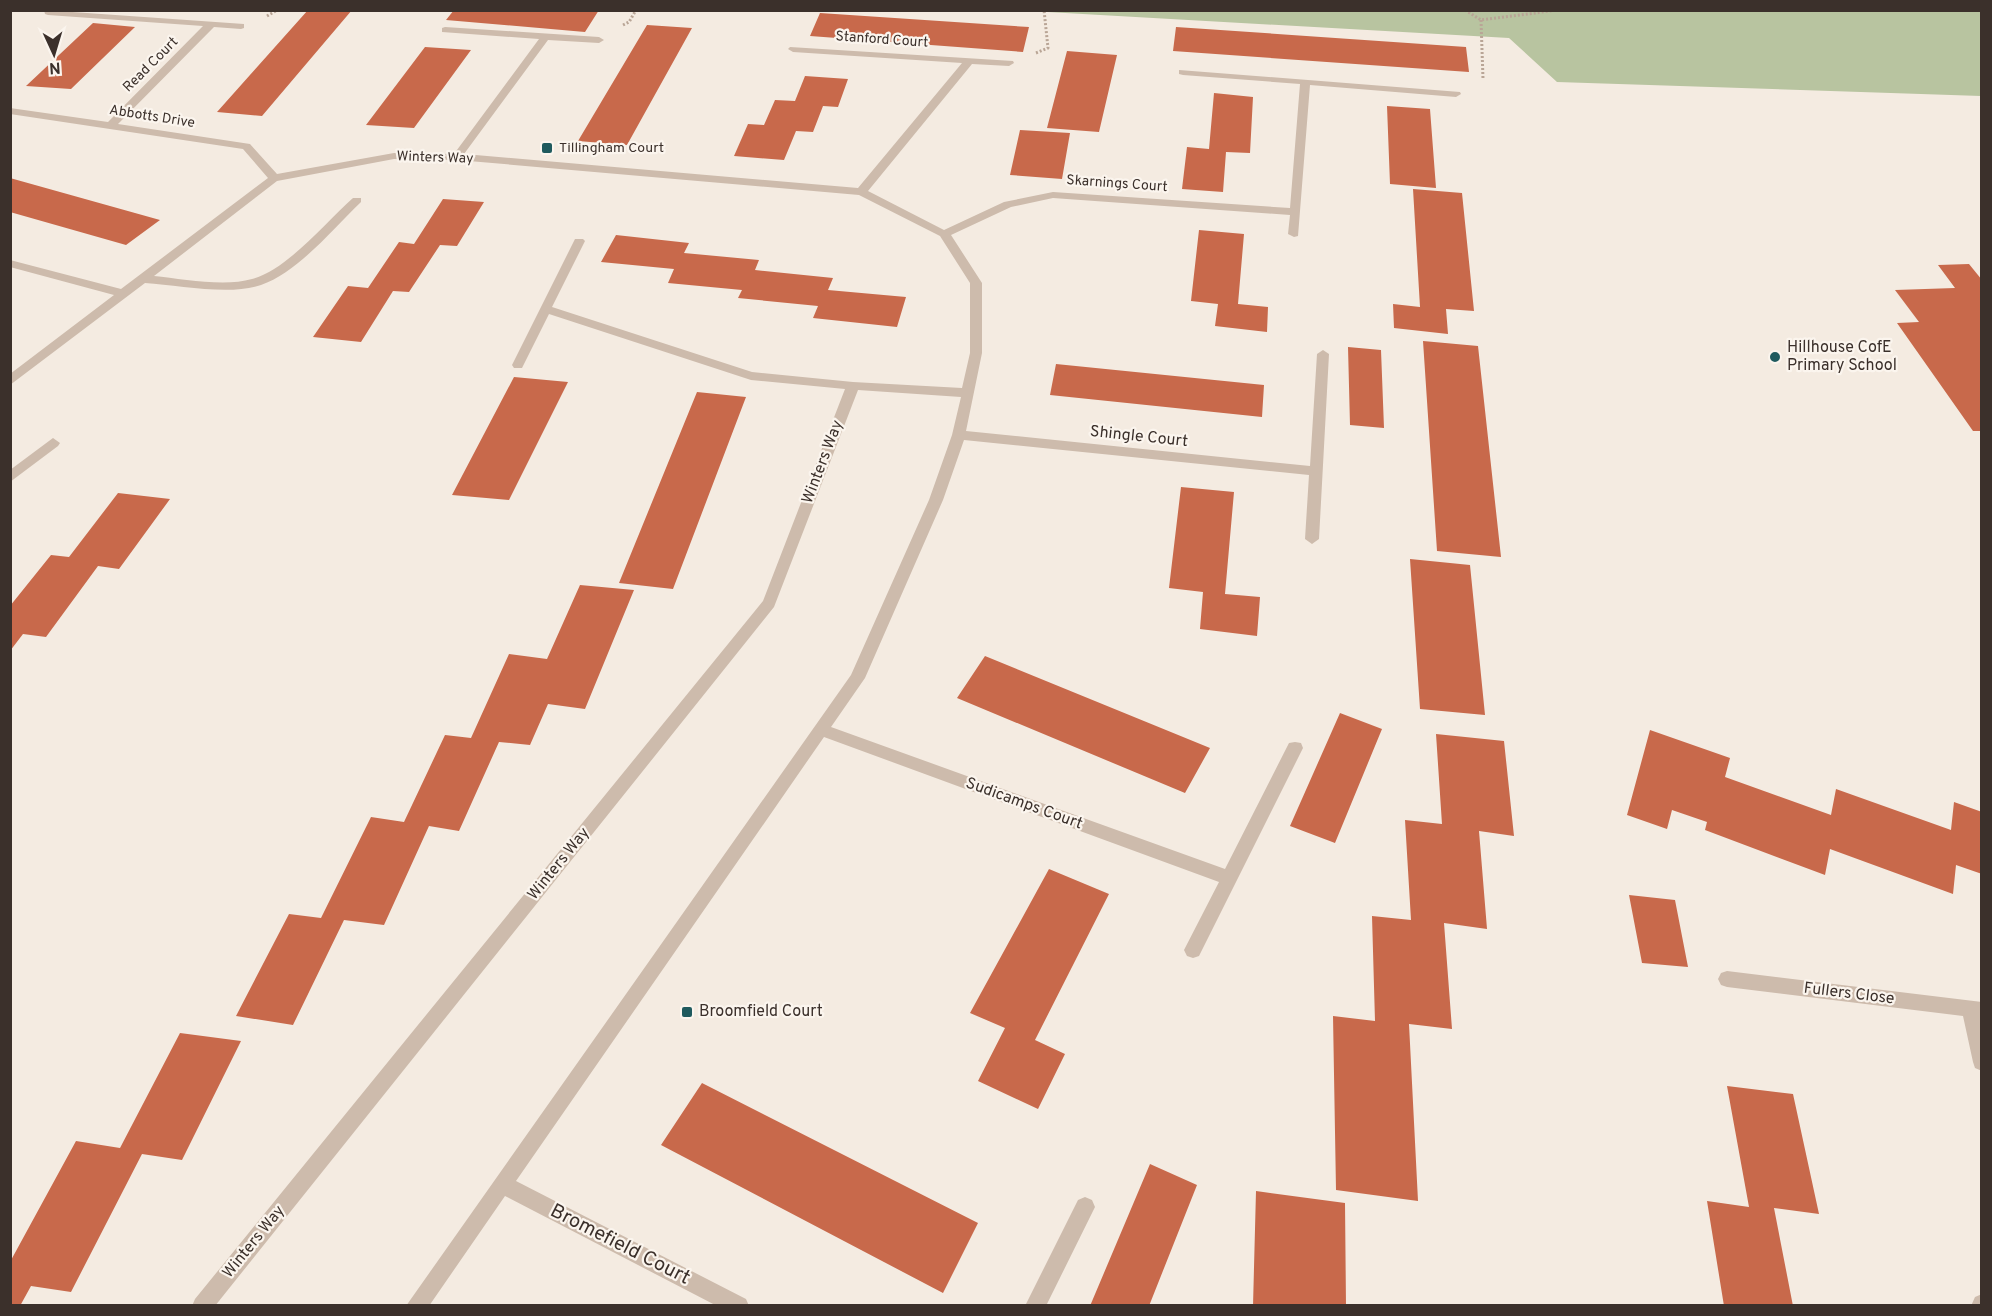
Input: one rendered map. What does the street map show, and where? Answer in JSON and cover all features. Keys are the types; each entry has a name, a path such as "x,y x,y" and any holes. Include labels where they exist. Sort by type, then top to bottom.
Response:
{"street":[{"name":"Read Court","path":"48,12 241,26"},
{"name":"Read Court","path":"110,126 211,24"},
{"path":"445,30 599,40"},
{"path":"457,157 545,37"},
{"name":"Stanford Court","path":"793,49 1010,63"},
{"path":"861,192 969,61"},
{"path":"1183,72 1456,94"},
{"path":"1294,234 1305,81"},
{"name":"Abbotts Drive","path":"10,111 246,146 274,178"},
{"name":"Winters Way","path":"10,381 121,293 274,178 394,156 457,157 861,192 944,234"},
{"name":"Skarnings Court","path":"944,234 1008,204 1053,195 1295,212"},
{"path":"141,279 217,284 254,283 274,274 357,200"},
{"path":"416,1305 857,678 936,500 959,435 976,353 976,283 944,234"},
{"path":"518,365 579,241"},
{"path":"10,263 121,293"},
{"path":"545,309 751,376 853,386 968,393"},
{"path":"1312,539 1323,354"},
{"name":"Winters Way","path":"202,1305 769,603 853,386"},
{"name":"Shingle Court","path":"959,435 1316,471"},
{"path":"10,477 53,443"},
{"name":"Sudicamps Court","path":"820,729 1229,878"},
{"path":"1193,950 1294,748"},
{"name":"Fullers Close","path":"1727,979 1976,1009 1982,1062"},
{"name":"Bromefield Court","path":"502,1184 739,1305"},
{"path":"1035,1305 1085,1207"}],"path":[{"path":"1010,63 1048,48 1044,10"},
{"path":"1465,10 1481,20 1558,10"},
{"path":"1456,94 1483,84 1481,20"}],"green space":[{"path":"1030,11 1981,11 1981,96 1557,82 1509,38"}],"building":[{"path":"308,10 352,10 262,116 217,112"},
{"path":"454,10 599,10 585,32 446,20"},
{"path":"820,13 1029,27 1023,52 810,36"},
{"path":"93,23 135,27 71,89 26,86"},
{"path":"647,25 692,28 627,145 578,141"},
{"path":"1176,27 1466,47 1469,72 1173,51"},
{"path":"425,47 471,50 414,128 366,125"},
{"path":"1067,51 1117,55 1099,132 1047,128"},
{"path":"805,76 848,79 838,107 823,106 813,132 796,131 784,160 734,156 748,124 764,125 775,100 795,101"},
{"path":"1214,93 1253,97 1250,153 1226,152 1223,192 1182,189 1187,147 1209,149"},
{"path":"1387,106 1430,109 1436,188 1390,184"},
{"path":"1020,130 1070,133 1062,179 1010,175"},
{"path":"10,178 160,220 126,245 10,212"},
{"path":"1413,189 1462,193 1474,311 1446,309 1448,334 1394,328 1393,304 1420,307"},
{"path":"443,199 484,202 457,246 440,245 409,292 393,291 361,342 313,337 348,286 368,288 399,242 414,244"},
{"path":"1199,230 1244,234 1238,304 1268,307 1267,332 1215,326 1218,304 1191,301"},
{"path":"616,235 689,243 684,253 759,260 755,270 833,278 828,290 906,297 897,327 813,318 818,306 738,298 742,290 668,283 674,269 601,262"},
{"path":"1969,264 1982,280 1982,431 1973,431 1897,323 1919,322 1895,290 1955,288 1938,265"},
{"path":"1423,341 1478,346 1501,557 1437,551"},
{"path":"1348,347 1381,350 1384,428 1350,425"},
{"path":"1056,364 1264,385 1262,417 1050,395"},
{"path":"514,377 568,382 509,500 452,495"},
{"path":"697,392 746,397 673,589 619,583"},
{"path":"1181,487 1234,492 1225,594 1260,597 1257,636 1200,629 1203,592 1169,588"},
{"path":"118,493 170,499 119,569 98,566 46,637 23,634 10,651 10,606 51,555 69,557"},
{"path":"1410,559 1470,565 1485,715 1420,709"},
{"path":"580,585 634,590 585,709 548,704 530,745 499,742 459,831 429,826 384,925 344,920 293,1025 236,1016 289,914 321,918 371,817 404,822 445,735 471,738 509,654 547,659"},
{"path":"985,656 1210,748 1185,793 957,698"},
{"path":"1340,713 1382,729 1335,843 1290,826"},
{"path":"1650,730 1730,758 1725,777 1831,815 1836,789 1951,830 1954,802 1982,812 1982,874 1956,865 1953,894 1830,849 1825,875 1705,830 1707,822 1672,810 1667,829 1627,815"},
{"path":"1436,734 1504,741 1514,836 1479,831 1487,929 1444,923 1452,1029 1409,1024 1418,1201 1336,1190 1333,1016 1375,1021 1372,916 1411,920 1405,820 1442,824"},
{"path":"1049,869 1109,894 1035,1040 1065,1054 1038,1109 978,1081 1005,1028 970,1013"},
{"path":"1629,895 1675,900 1688,967 1642,963"},
{"path":"180,1033 241,1041 182,1160 142,1154 71,1292 31,1286 20,1306 10,1306 10,1262 76,1141 120,1148"},
{"path":"702,1083 978,1223 943,1293 661,1145"},
{"path":"1727,1086 1793,1094 1819,1214 1774,1208 1793,1306 1724,1306 1707,1201 1749,1207"},
{"path":"1150,1164 1197,1185 1149,1306 1090,1306"},
{"path":"1256,1191 1345,1203 1346,1306 1253,1306"}],"place":[{"name":"Tillingham Court","path":"547,148"},
{"name":"Hillhouse CofE Primary School","path":"1775,357"},
{"name":"Broomfield Court","path":"687,1012"}]}
